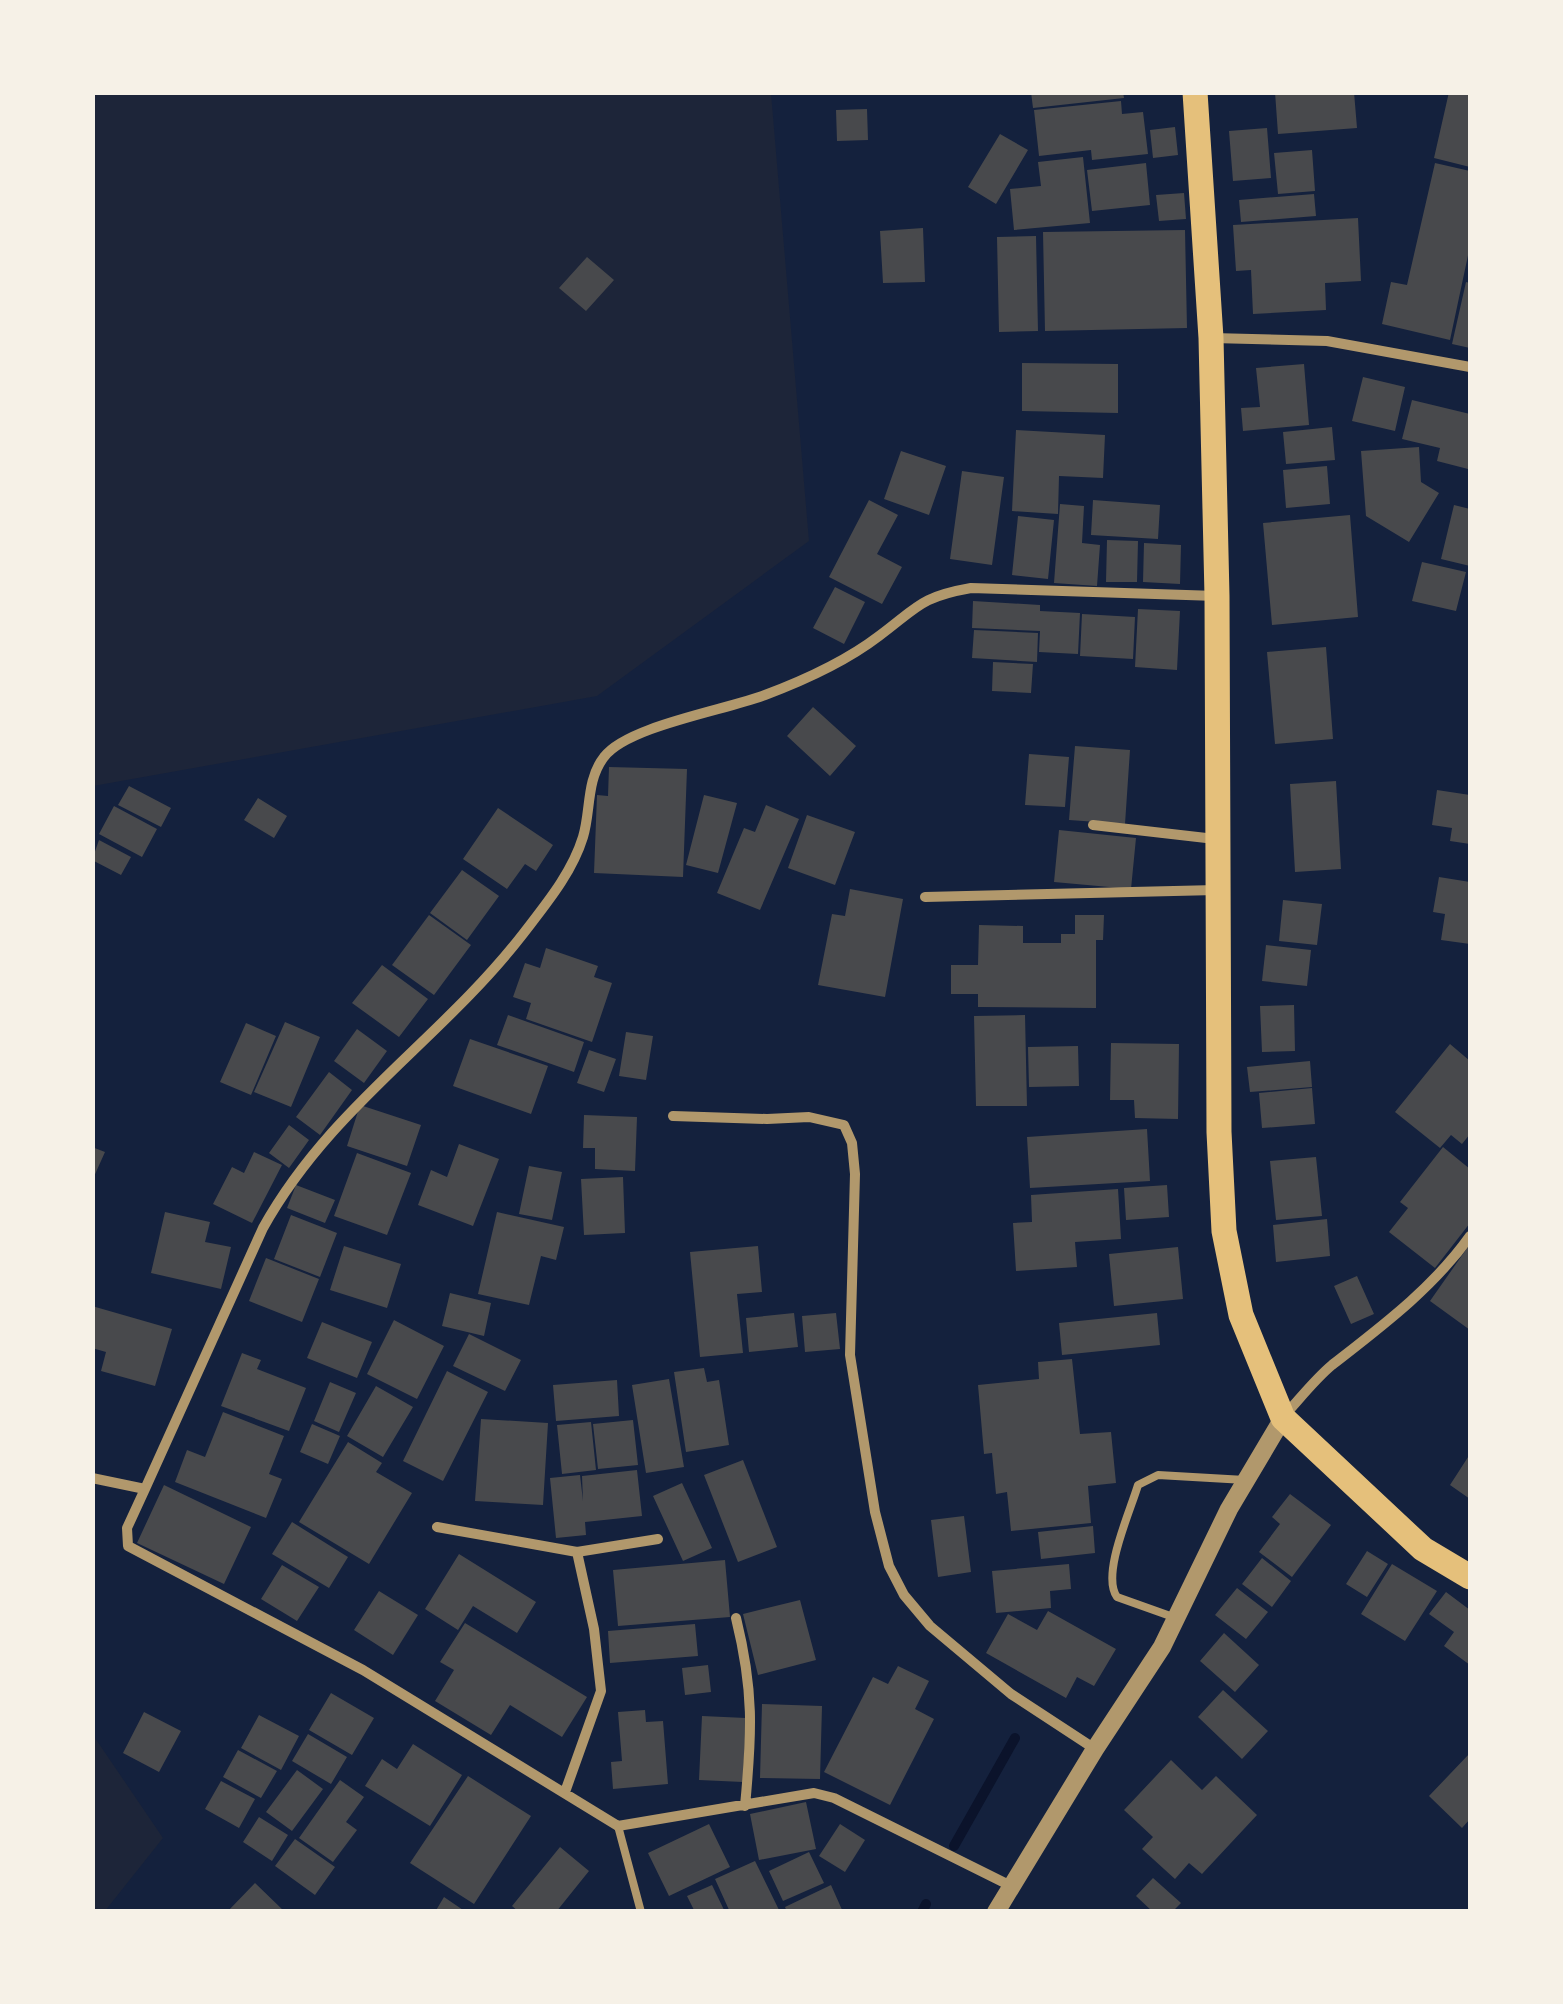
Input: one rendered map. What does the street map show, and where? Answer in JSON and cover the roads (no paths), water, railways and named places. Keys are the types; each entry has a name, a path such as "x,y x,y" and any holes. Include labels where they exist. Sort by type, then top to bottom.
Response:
{"main road":[{"path":"1195,92 1211,338 1217,596 1216,890 1224,1231 1241,1314 1283,1418 1423,1549 1470,1577"}],"street":[{"path":"1211,338 1327,341 1470,367"},
{"path":"1014,1887 834,1798 814,1793 618,1826 363,1670 128,1546 126,1528 281,1195 350,1110 476,987 521,937 571,863 583,836 591,786 604,756 626,739 765,695 825,670 879,636 914,606 943,593 972,588 1217,596"},
{"path":"1093,825 1216,840"},
{"path":"925,897 1216,890"},
{"path":"673,1116 767,1120 809,1117 844,1125 852,1143 855,1174 850,1355 875,1512 889,1566 904,1595 930,1626 1011,1694 1094,1750"},
{"path":"996,1912 1162,1647 1246,1480 1283,1418 1329,1368 1403,1308 1454,1258 1470,1236"},
{"path":"92,1478 145,1488"},
{"path":"437,1526 577,1552 658,1539"},
{"path":"565,1792 602,1691 594,1629 577,1552"},
{"path":"736,1618 752,1706 745,1806"}],"lane":[{"path":"1176,1618 1112,1593 1110,1576 1138,1486 1158,1476 1246,1480"},
{"path":"618,1826 641,1912"}],"waterway":[{"path":"954,1846 1015,1738"},
{"path":"922,1912 926,1904"}]}
